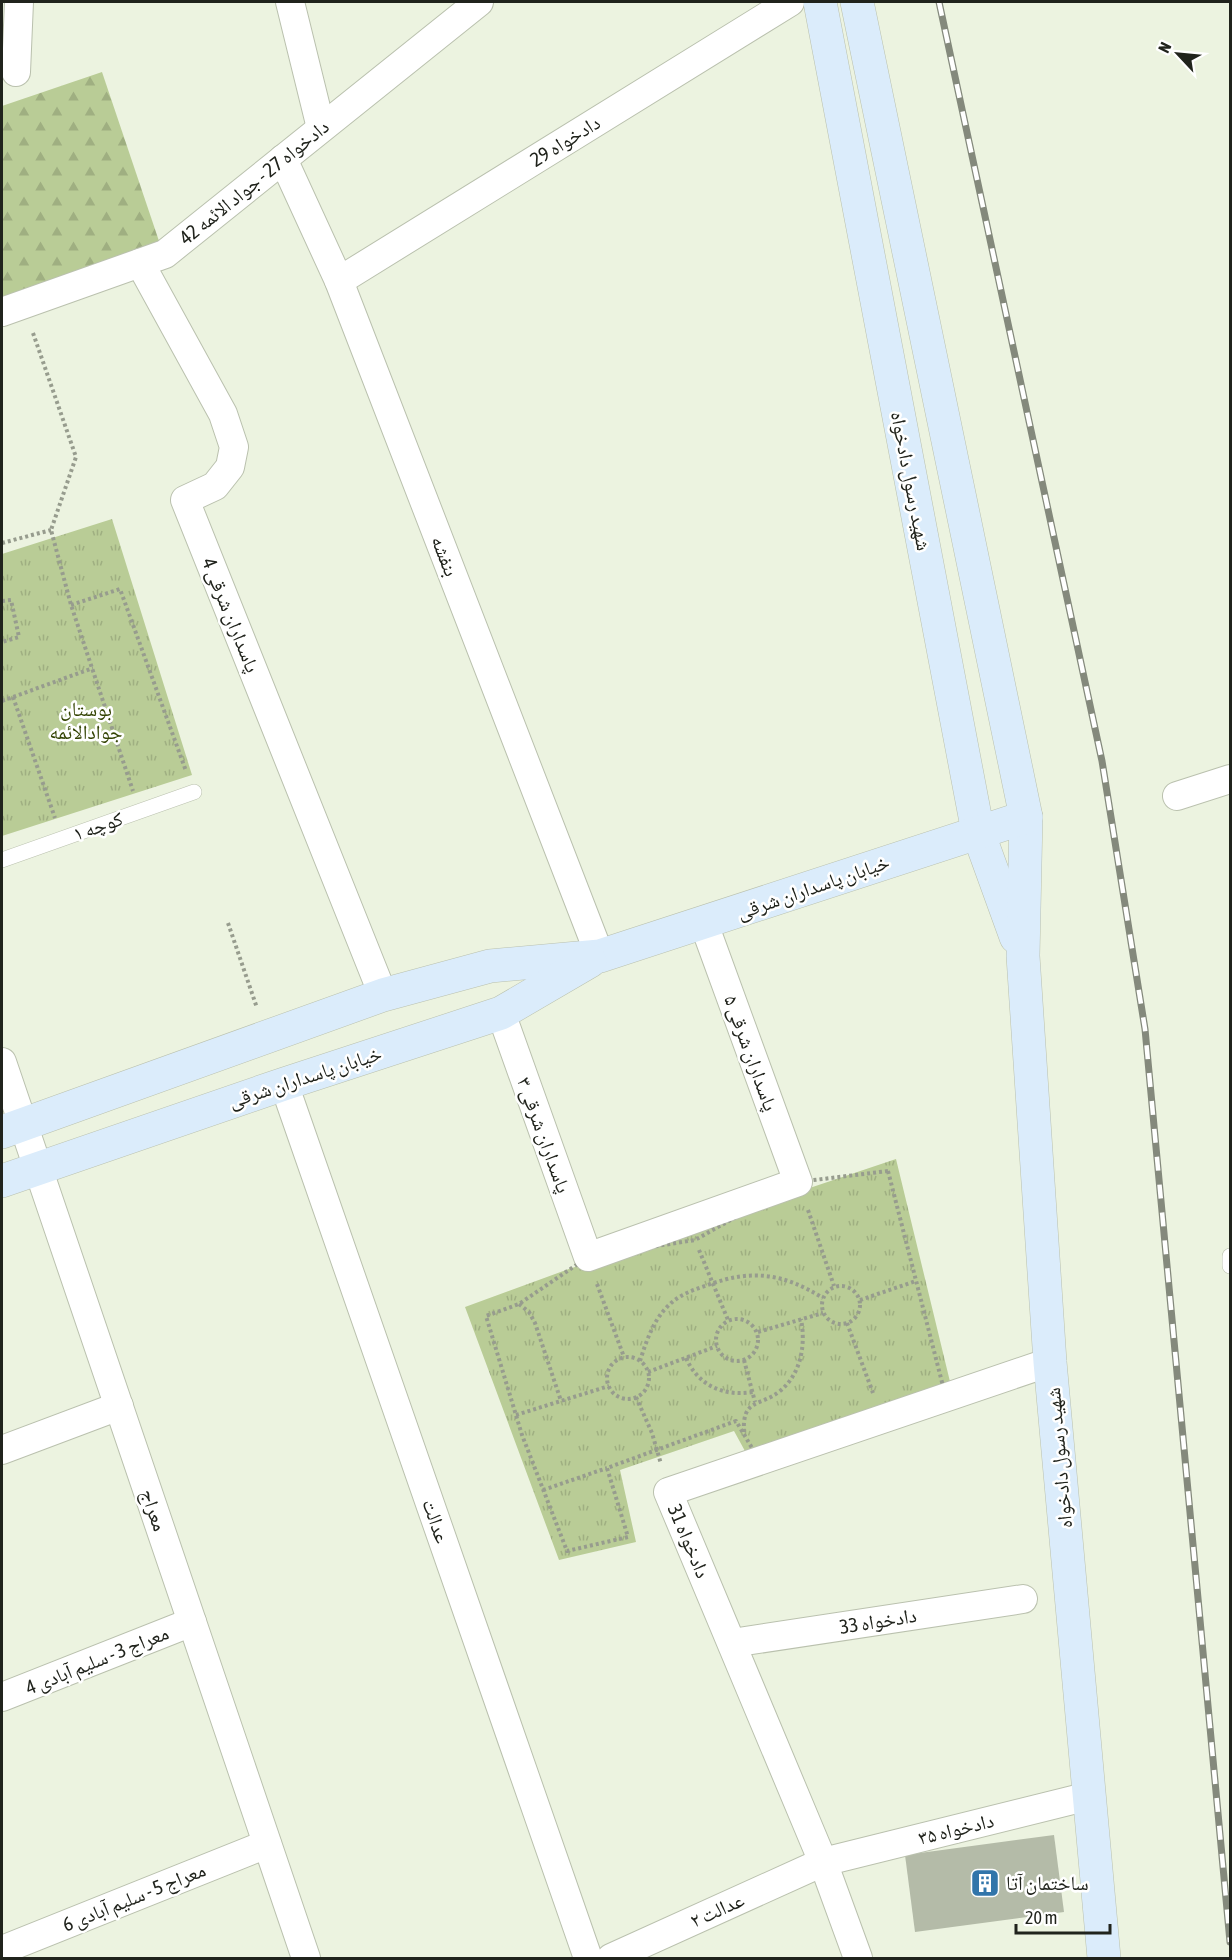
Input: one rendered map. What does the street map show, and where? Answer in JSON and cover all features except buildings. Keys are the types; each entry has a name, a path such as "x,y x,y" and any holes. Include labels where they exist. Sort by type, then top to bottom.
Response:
{"street":[{"path":"9,74 19,2"},
{"path":"290,2 321,128"},
{"name":"دادخواه 27 - جواد الائمه 42","path":"13,308 165,254 479,2"},
{"name":"دادخواه 29","path":"339,281 790,2"},
{"name":"شهید رسول دادخواه","path":"820,2 978,832 1023,956"},
{"name":"شهید رسول دادخواه","path":"857,2 1026,817 1023,956 1050,1362 1104,1959"},
{"name":"بنفشه","path":"283,159 339,281 600,956"},
{"name":"پاسداران شرقی 4","path":"140,262 223,414 234,447 230,467 215,486 185,500 383,995"},
{"path":"1177,796 1230,779"},
{"name":"خیابان پاسداران شرقی","path":"12,1128 383,995 490,966 600,956 704,924 1026,817"},
{"name":"پاسداران شرقی ۵","path":"704,924 802,1193"},
{"name":"خیابان پاسداران شرقی","path":"2,1181 284,1084 501,1013 600,956"},
{"name":"پاسداران شرقی ۳","path":"501,1013 592,1268"},
{"name":"معراج","path":"2,1062 12,1128 38,1168 306,1959"},
{"name":"عدالت","path":"284,1084 588,1959"},
{"path":"592,1268 802,1193"},
{"name":"دادخواه 31","path":"858,1959 824,1862 668,1492 1050,1362"},
{"path":"2,1450 119,1406"},
{"name":"دادخواه 33","path":"732,1643 1023,1599"},
{"name":"معراج 3 - سلیم آبادی 4","path":"2,1698 192,1622"},
{"name":"دادخواه ۳۵","path":"824,1862 1089,1796"},
{"name":"معراج 5 - سلیم آبادی 6","path":"2,1950 267,1844"},
{"name":"عدالت ۲","path":"611,1959 824,1862"}],"lane":[{"name":"کوچه ۱","path":"2,861 194,792"}],"path":[{"path":"13,308 76,457 51,530 71,605 139,812"},
{"path":"2,543 51,530"},
{"path":"71,605 120,589 194,792"},
{"path":"2,601 11,600 19,637 2,642"},
{"path":"2,701 93,668"},
{"path":"13,697 62,839"},
{"path":"228,923 267,1037"},
{"path":"543,1490 658,1451 736,1421 755,1453 944,1390 888,1170 802,1193 695,1240 592,1268 519,1304 486,1316 516,1415 543,1490 567,1551 628,1537 608,1468"},
{"path":"802,1193 834,1286"},
{"path":"695,1240 728,1320"},
{"path":"592,1268 624,1357"},
{"path":"640,1360 657,1319 667,1306 679,1297 711,1283 735,1276 766,1275 796,1283 823,1298"},
{"path":"860,1300 916,1281"},
{"path":"840,1285 852,1289 860,1300 859,1312 847,1323 832,1322 823,1313 823,1298 834,1286 840,1285"},
{"path":"519,1304 530,1312 535,1323 561,1401"},
{"path":"757,1332 823,1313"},
{"path":"745,1319 757,1332 757,1349 744,1360 726,1358 717,1346 717,1333 728,1320 745,1319"},
{"path":"744,1434 743,1418 755,1402 780,1391 796,1369 804,1342 801,1319"},
{"path":"847,1323 880,1412"},
{"path":"648,1372 717,1346"},
{"path":"624,1357 640,1360 648,1372 646,1389 636,1397 622,1398 609,1386 609,1370 617,1360 624,1357"},
{"path":"686,1358 692,1371 707,1384 730,1392 753,1392"},
{"path":"744,1360 755,1402"},
{"path":"516,1415 609,1386"},
{"path":"636,1397 658,1451 668,1492"}],"green space":[{"path":"102,72 161,247 2,301 2,106"},
{"name":"بوستان جوادالائمه","path":"112,519 192,775 2,836 2,554"},
{"path":"896,1159 953,1394 751,1462 734,1431 620,1470 636,1542 559,1560 465,1307 566,1270"}],"railway":[{"path":"939,2 1102,761 1145,1029 1230,1942"}],"place":[{"name":"ساختمان آتا","path":"985,1883"}]}
